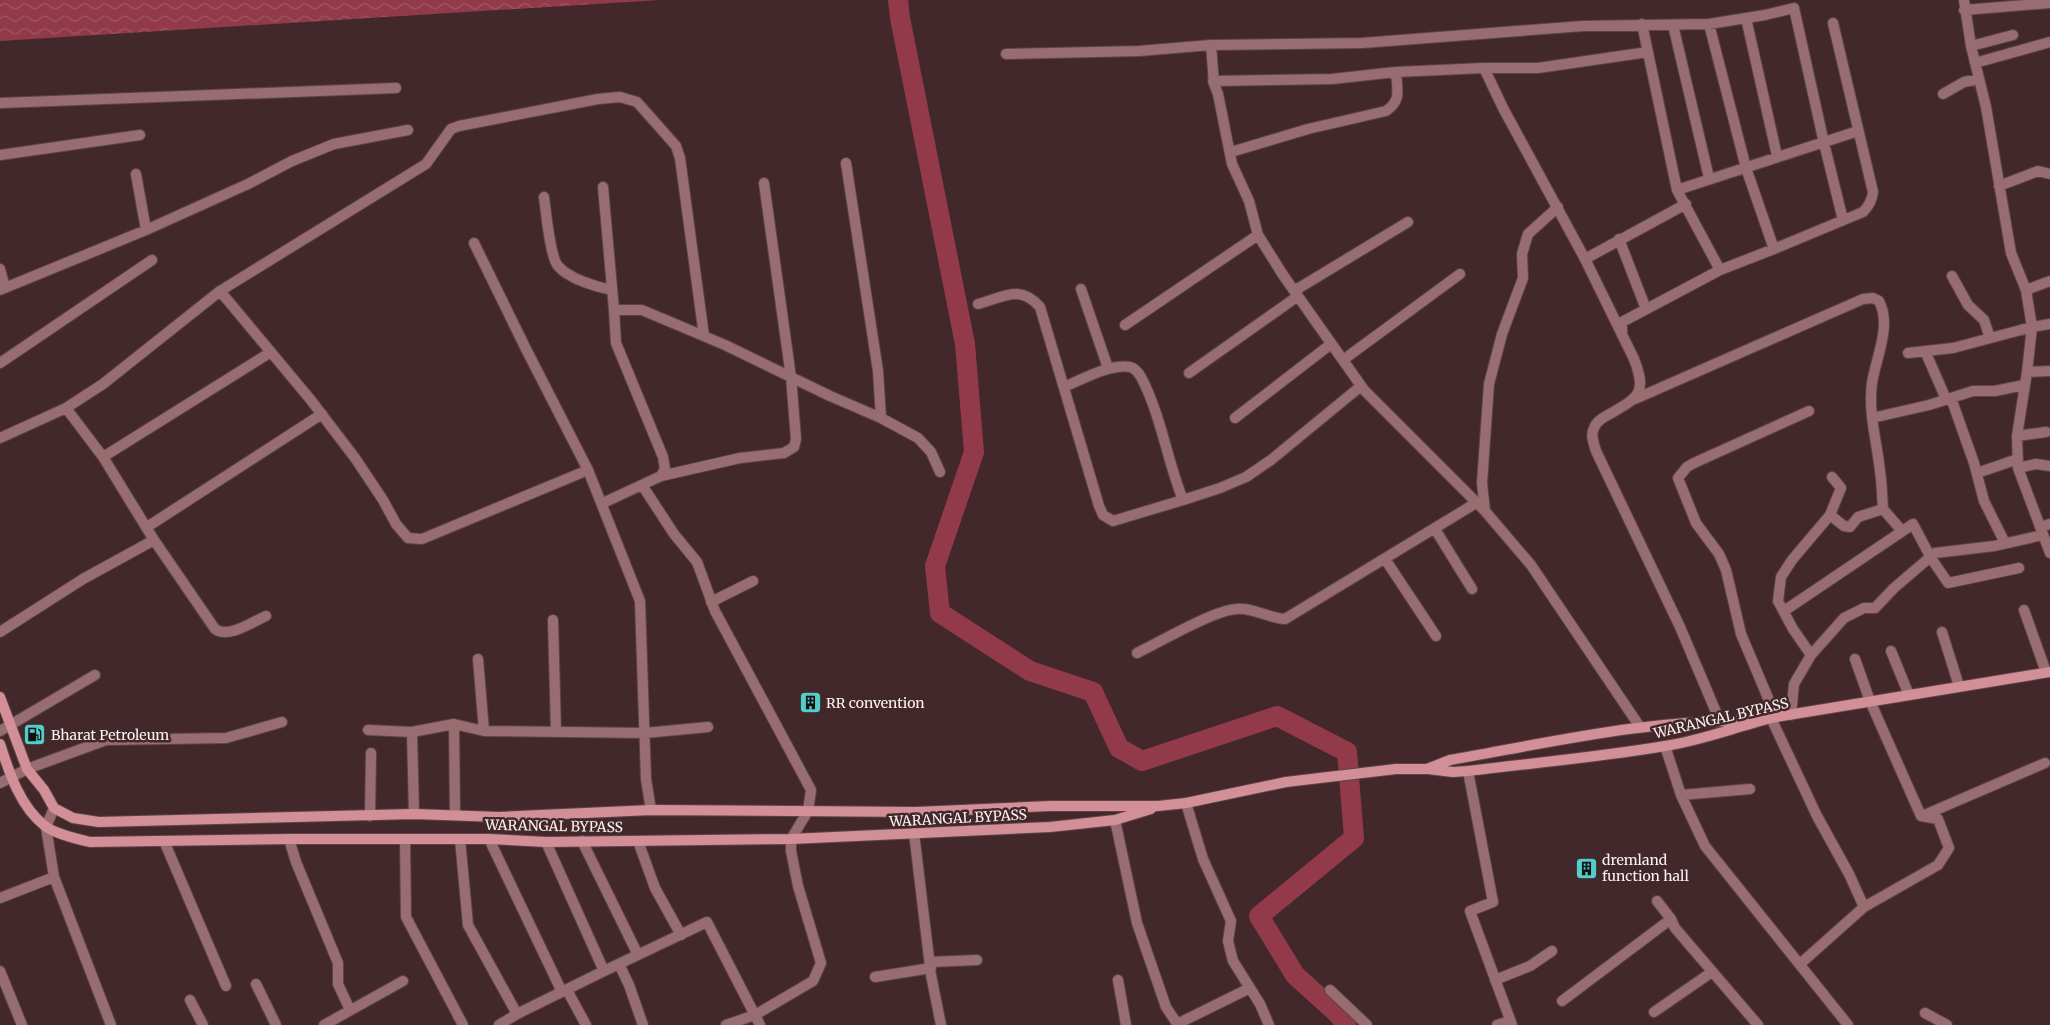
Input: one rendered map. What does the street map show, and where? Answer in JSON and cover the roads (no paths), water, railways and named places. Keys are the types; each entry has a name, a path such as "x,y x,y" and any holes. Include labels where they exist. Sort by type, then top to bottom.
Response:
{"main road":[{"name":"WARANGAL BYPASS","path":"1427,769 1453,772 1468,771 1665,746 1729,732 1773,718 2048,672"},
{"path":"0,697 27,769 44,790 54,808 73,818 98,822 414,814 500,817 651,810 916,812 1050,806 1158,806 1186,803 1286,782 1396,769 1427,769 1450,760 1640,727 1719,720 1759,721"},
{"name":"WARANGAL BYPASS","path":"0,744 11,778 25,802 46,827 90,842 290,839 489,839 546,842 791,840 1050,827 1115,820 1158,806"}],"street":[{"path":"2050,3 1964,5 1971,46 1986,107 2011,253 2026,290 2032,326 2017,436 2018,463 2044,529 2050,553"},
{"path":"1006,54 1139,51 1211,45 1362,43 1584,26 1709,24 1794,8 1824,143 1844,220"},
{"path":"1746,18 1777,156"},
{"path":"1622,335 1622,322 1720,270 1863,212 1870,205 1873,192 1833,23"},
{"path":"1642,24 1678,190 1720,270"},
{"path":"1709,24 1746,168 1774,249"},
{"path":"1673,25 1709,178"},
{"path":"1971,46 2013,35"},
{"path":"1975,63 2050,42"},
{"path":"1211,45 1213,81 1231,152 1232,164 1249,201 1258,235 1296,294 1360,386 1486,511 1531,565 1640,727"},
{"path":"1213,81 1332,79 1396,72 1484,68 1538,68 1648,52"},
{"path":"1484,68 1503,108 1558,207 1640,374 1641,386 1635,399"},
{"path":"1231,152 1308,129 1386,111 1398,100 1396,72"},
{"path":"1943,94 1964,82 1979,79"},
{"path":"0,103 396,88"},
{"path":"0,438 66,408 103,384 220,291 426,164 451,130 459,126 598,99 620,97 637,102 676,146 680,158 704,336"},
{"path":"0,268 2,289 146,230 248,184 292,161 334,144 408,130"},
{"path":"1678,190 1709,178 1746,168 1777,156 1858,131"},
{"path":"0,155 140,135"},
{"path":"846,162 878,371 881,418"},
{"path":"1999,186 2038,171 2050,174"},
{"path":"136,174 146,230"},
{"path":"603,503 661,476 740,458 789,451 794,447 796,439 791,377 764,183"},
{"path":"603,187 616,343 663,456 665,469 661,476"},
{"path":"544,197 554,256 558,266 594,286 612,290"},
{"path":"1584,258 1686,204"},
{"path":"1486,511 1482,483 1489,384 1502,334 1523,278 1522,254 1528,234 1558,207"},
{"path":"1189,373 1296,294 1408,222"},
{"path":"1125,325 1258,235"},
{"path":"1619,239 1646,309"},
{"path":"474,243 526,350 588,470 603,503 640,601 646,779 651,810"},
{"path":"0,363 152,260"},
{"path":"1343,360 1460,274"},
{"path":"1952,276 1968,305 1984,320 1990,338"},
{"path":"2026,290 2050,281"},
{"path":"1081,290 1108,368"},
{"path":"220,291 322,414 355,458 383,500 396,524 408,538 422,539 588,470"},
{"path":"978,304 1017,293 1027,294 1040,307 1099,506 1107,519 1112,521 1220,488 1246,477 1271,460 1360,386"},
{"path":"1719,720 1680,627 1596,451 1593,429 1601,419 1635,399 1863,299 1873,298 1879,301 1884,315 1883,332 1872,383 1872,418 1881,473 1883,509 1902,531"},
{"path":"614,310 642,310 704,336 881,418 918,438 931,452 940,472"},
{"path":"1908,353 1960,347 2032,326 2050,324"},
{"path":"1235,418 1331,344"},
{"path":"1924,351 1948,398 1977,473 1984,501 2004,543"},
{"path":"103,457 271,352"},
{"path":"1064,387 1108,368 1128,366 1135,369 1140,375 1154,410 1183,500"},
{"path":"2027,372 2050,371"},
{"path":"1872,418 1929,405 1973,391 1995,391 2024,385"},
{"path":"66,408 103,457 154,540 215,629 219,632 228,632 266,616"},
{"path":"1809,412 1694,463 1687,467 1678,478 1696,523 1719,554 1726,570 1741,634 1773,718 1817,816 1849,874 1864,907"},
{"path":"146,527 322,414"},
{"path":"2017,436 2046,432"},
{"path":"1977,473 2018,463 2050,466"},
{"path":"1811,655 1778,601 1781,577 1792,560 1830,515 1842,488 1832,477"},
{"path":"642,485 674,534 697,562 715,611 811,790 808,811 791,840 791,856 820,963 813,982 755,1015 726,1025"},
{"path":"1137,653 1216,615 1235,609 1246,609 1274,618 1285,619 1476,503"},
{"path":"1830,515 1844,526 1850,527 1858,517 1883,509"},
{"path":"1784,611 1913,524 1931,558 1948,583 2019,568"},
{"path":"1435,529 1472,590"},
{"path":"1791,715 1794,684 1811,655 1844,618 1864,608 1875,608 1894,588 1935,553 2004,543 2044,529"},
{"path":"0,632 83,579 154,540"},
{"path":"1385,559 1436,636"},
{"path":"711,602 752,581"},
{"path":"2024,610 2048,672"},
{"path":"553,620 556,732"},
{"path":"1942,632 1959,686"},
{"path":"1891,651 1909,694"},
{"path":"478,658 484,731"},
{"path":"1855,660 1870,701 1921,816"},
{"path":"0,731 95,675"},
{"path":"0,783 27,769 106,740 226,738 282,722"},
{"path":"368,730 412,732 454,724 484,731 645,733 708,727"},
{"path":"454,724 455,815"},
{"path":"412,732 414,814"},
{"path":"1665,746 1681,795 1705,846 1848,1025"},
{"path":"370,816 372,753"},
{"path":"1921,816 2045,763"},
{"path":"1468,771 1493,902 1470,911 1511,1023 1497,1025"},
{"path":"1681,795 1750,789"},
{"path":"1186,803 1203,859 1231,922 1228,941 1233,960 1260,1004 1269,1025"},
{"path":"54,808 46,827 54,877 111,1025"},
{"path":"1800,964 1864,907 1938,866 1949,848 1938,819 1921,816"},
{"path":"1115,820 1137,923 1166,1006 1177,1024 1250,988"},
{"path":"914,833 930,965 941,1025"},
{"path":"290,839 296,862 338,963 338,984 350,1010"},
{"path":"405,839 406,917 463,1025"},
{"path":"460,839 468,925 517,1014"},
{"path":"489,839 564,991 586,1025"},
{"path":"164,841 226,986"},
{"path":"638,841 655,888 681,934"},
{"path":"546,842 604,971"},
{"path":"582,842 638,955"},
{"path":"0,898 54,877"},
{"path":"1658,901 1675,928 1758,1025"},
{"path":"1562,1001 1671,920"},
{"path":"499,1025 517,1014 707,922 760,1025"},
{"path":"1495,980 1530,966 1552,951"},
{"path":"875,977 930,965 977,960"},
{"path":"619,964 629,985 643,1025"},
{"path":"0,971 22,1025"},
{"path":"1654,1012 1712,972"},
{"path":"1118,980 1126,1025"},
{"path":"324,1025 403,981"},
{"path":"256,984 276,1025"},
{"path":"1330,990 1367,1025"},
{"path":"190,1000 203,1025"},
{"path":"1925,1013 1947,1025"}],"water":[{"path":"0,0 660,0 0,41"}],"waterway":[{"path":"898,0 965,344 974,452 935,566 940,613 1030,671 1093,692 1119,748 1142,761 1277,716 1347,752 1354,838 1259,916 1295,975 1339,1015 1346,1025"}],"place":[{"name":"RR convention","path":"810,703"},
{"name":"Bharat Petroleum","path":"35,735"},
{"name":"dremland function hall","path":"1586,868"}]}
